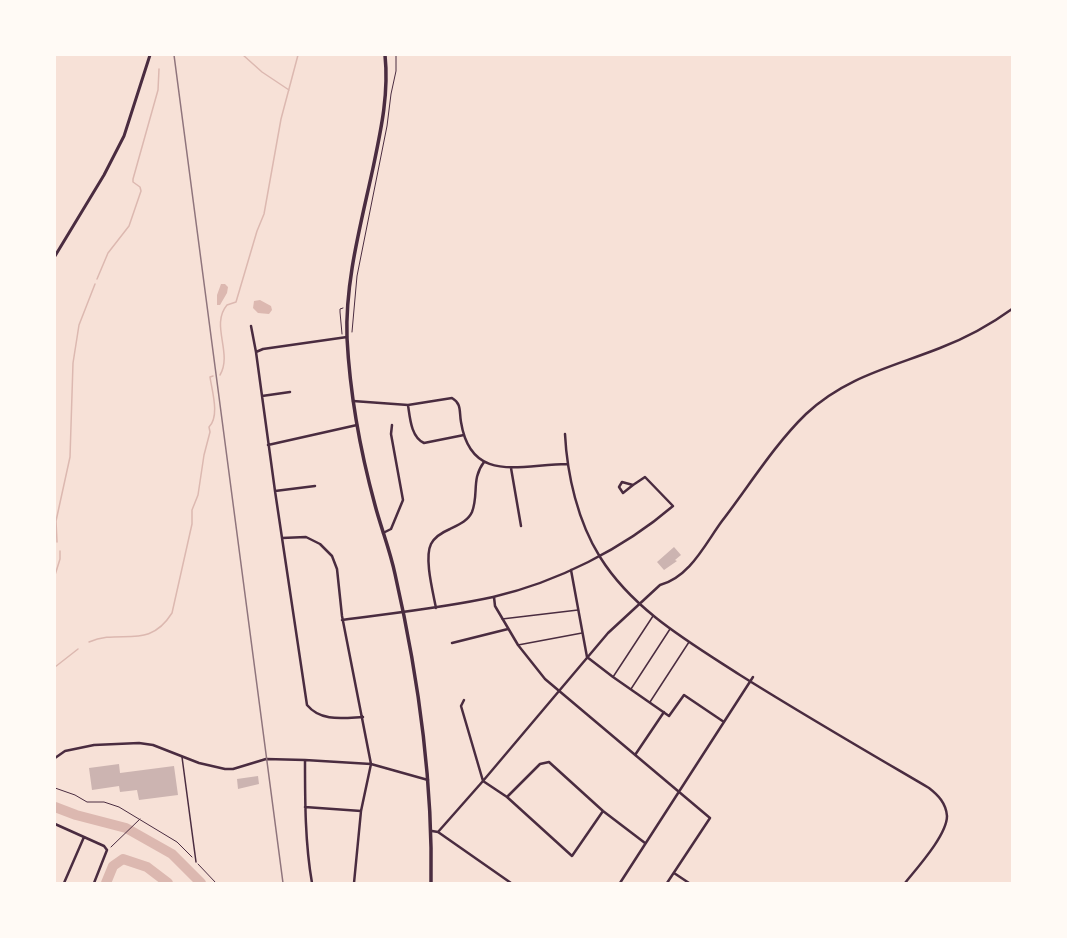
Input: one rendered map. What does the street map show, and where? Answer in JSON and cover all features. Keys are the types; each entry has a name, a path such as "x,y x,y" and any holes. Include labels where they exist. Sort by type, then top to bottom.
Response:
{"main road":[{"path":"385,55 386,79 383,122 351,275 347,308 347,337 353,401 357,425 383,533 395,572 426,743 432,830 431,883"}],"street":[{"path":"55,256 93,193 124,136 150,55"},
{"path":"438,832 483,782 608,633 660,585 670,582 697,559 705,546 787,436 806,415 828,396 864,376 964,337 989,324 1012,309"},
{"path":"251,326 256,352 306,705 320,716 336,718 363,718"},
{"path":"256,352 263,349 347,337"},
{"path":"262,396 290,392"},
{"path":"353,401 408,405 452,398 458,402 460,408 460,421 465,440 473,452 484,462 493,466 511,468 567,464"},
{"path":"408,405 412,428 418,440 424,443 464,435"},
{"path":"268,445 357,425"},
{"path":"383,533 391,529 403,500 391,434 392,425"},
{"path":"565,434 567,464 586,530 600,557 615,577 639,604 689,642 750,681 929,788 940,798 946,809 947,817 944,828 929,852 905,883"},
{"path":"436,608 429,565 431,545 441,534 469,517 473,505 476,476 484,462"},
{"path":"511,468 521,526"},
{"path":"342,620 436,608 494,597 570,570 600,557 636,535 673,506 645,477 634,485 623,493 619,487 622,482 634,485"},
{"path":"275,491 315,486"},
{"path":"282,538 306,537 320,544 332,556 337,569 342,620 363,718 371,764 361,811 354,883"},
{"path":"570,570 587,657 669,716 684,695 724,722"},
{"path":"494,597 495,606 508,629 518,645 545,679 710,818 667,883"},
{"path":"452,643 508,629"},
{"path":"620,883 753,677"},
{"path":"464,700 461,706 483,782 507,797 572,856 602,811"},
{"path":"635,755 664,712"},
{"path":"55,758 65,751 94,745 139,743 153,745 198,763 225,769 237,768 266,759 305,760 371,764 429,780"},
{"path":"305,760 305,808 312,883"},
{"path":"507,797 540,764 549,762 602,811 645,843"},
{"path":"305,808 361,811"},
{"path":"55,824 104,846 107,850 94,883"},
{"path":"432,830 438,832 511,883"},
{"path":"64,883 84,837"},
{"path":"674,873 689,883"}],"lane":[{"path":"502,618 578,610"},
{"path":"613,677 653,616"},
{"path":"631,689 670,628"},
{"path":"518,645 582,633"},
{"path":"650,702 689,642"},
{"path":"182,757 196,862"}],"path":[{"path":"347,337 351,336 353,331 354,299 360,253 388,126 391,94 396,71 396,55"},
{"path":"55,788 75,795 87,802 112,804 141,819 177,842 216,883"},
{"path":"107,850 141,819"}],"shaded area":[{"path":"221,284 225,284 228,287 227,293 220,305 217,305 217,295"},
{"path":"260,300 271,306 272,310 269,314 258,313 253,308 254,301"}],"building":[{"path":"674,547 681,555 675,560 677,561 664,570 657,562"},
{"path":"119,764 120,773 174,766 178,795 139,800 137,790 120,792 119,786 92,790 89,768"},
{"path":"258,776 259,784 238,789 237,779"}],"waterway":[{"path":"243,55 262,72 289,90"},
{"path":"220,375 224,358 221,330 222,313 227,305 236,302 257,231 264,214 281,119 298,55"},
{"path":"97,279 108,253 129,226 141,191 140,187 133,182 133,179 158,90 159,69"},
{"path":"57,542 56,521 70,457 73,363 79,325 95,284"},
{"path":"89,642 101,638 144,635 153,632 163,625 172,613 192,524 192,510 198,495 204,455 210,432 209,427 214,417 215,410 210,377 213,376"},
{"path":"55,575 60,559 60,551"},
{"path":"55,667 78,649"},
{"path":"55,807 76,815 126,828 172,854 201,883"},
{"path":"106,883 113,866 123,859 147,867 168,883"}],"railway":[{"path":"174,55 283,883"}]}
